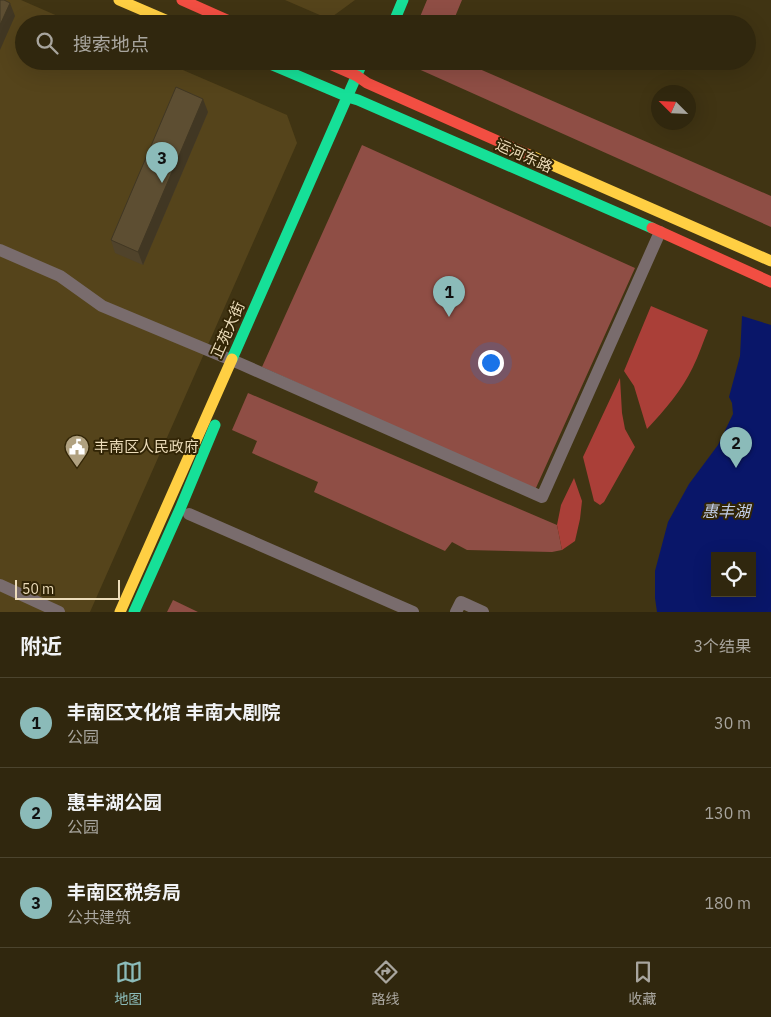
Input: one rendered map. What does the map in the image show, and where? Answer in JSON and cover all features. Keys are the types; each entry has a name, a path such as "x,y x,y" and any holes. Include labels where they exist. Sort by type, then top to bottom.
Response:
{"main road":[{"path":"119,0 154,15"},
{"path":"182,0 216,15"},
{"path":"397,15 403,0"},
{"name":"运河东路","path":"284,70 660,232 771,282"},
{"name":"运河东路","path":"345,70 771,261"},
{"name":"正苑大街","path":"120,612 236,362 364,78 364,70"},
{"name":"正苑大街","path":"134,612 220,414 236,362"}],"street":[{"path":"0,250 60,276 102,306 236,362 542,497 660,232"},
{"path":"189,514 413,612"},
{"path":"0,585 59,612"},
{"path":"456,612 461,602 483,612"}],"shaded area":[{"path":"0,0 21,0 55,15 15,15 15,70 183,70 287,115 297,143 90,612 0,612"},
{"path":"285,0 355,0 334,15 320,15"},
{"path":"427,0 462,0 456,15 421,15"},
{"path":"421,70 482,70 771,196 771,227"},
{"path":"362,145 635,268 535,490 262,367"},
{"path":"651,306 708,330 684,384 647,429 634,386 624,371"},
{"path":"620,378 625,429 635,447 604,502 600,505 594,501 583,457"},
{"path":"248,393 557,525 562,550 552,552 467,550 452,542 445,551 314,492 318,482 252,453 257,441 232,430"},
{"path":"574,478 582,501 580,519 575,541 562,550 557,525 561,505"},
{"path":"173,600 198,612 167,612"}],"water":[{"name":"惠丰湖","path":"742,316 771,325 771,612 657,612 655,571 668,522 689,484 718,445 733,414 732,403 729,397 740,356"}],"building":[{"path":"0,0 10,3 0,25"},
{"path":"176,87 203,99 138,252 111,240"}],"traffic: fast":[{"path":"397,15 403,0"},
{"path":"284,70 358,100 652,228"},
{"path":"232,359 359,70"},
{"path":"134,612 215,425"}],"traffic: slow":[{"path":"119,0 154,15"},
{"path":"527,154 771,261"},
{"path":"120,612 232,359"}],"traffic: jam":[{"path":"182,0 216,15"},
{"path":"343,70 367,83 527,154"},
{"path":"652,228 771,282"}],"place":[{"name":"丰南区税务局","path":"162,183"},
{"name":"丰南区文化馆 丰南大剧院","path":"449,317"},
{"name":"丰南区人民政府","path":"77,468"},
{"name":"惠丰湖公园","path":"736,468"}]}
